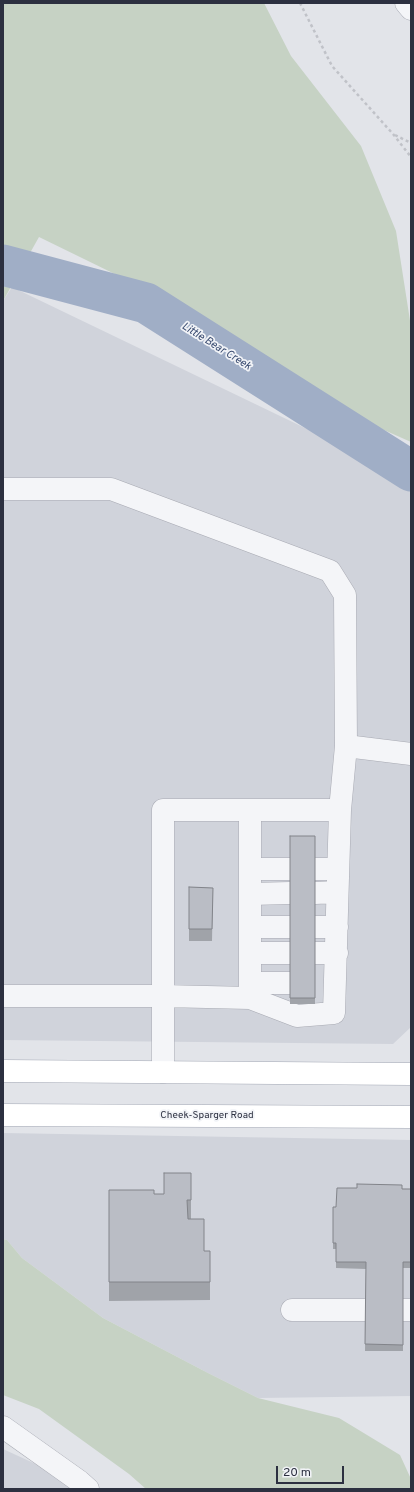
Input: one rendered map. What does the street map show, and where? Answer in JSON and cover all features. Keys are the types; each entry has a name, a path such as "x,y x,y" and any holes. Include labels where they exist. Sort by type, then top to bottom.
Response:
{"main road":[{"path":"3,1071 411,1074"},
{"name":"Cheek-Sparger Road","path":"3,1115 411,1116"}],"street":[{"path":"406,3 411,9"},
{"path":"3,489 111,489 330,570 345,595 346,746 340,810 337,892 337,953 325,983 334,1013 297,1016 250,991"},
{"path":"346,746 411,754"},
{"path":"164,1072 164,810 340,810"},
{"path":"250,810 250,991"},
{"path":"250,869 290,869"},
{"path":"315,869 338,869"},
{"path":"315,893 337,892"},
{"path":"250,894 290,893"},
{"path":"250,927 290,927"},
{"path":"315,927 337,927"},
{"path":"250,953 290,953"},
{"path":"315,953 337,953"},
{"path":"3,996 164,996 250,991 290,983"},
{"path":"292,1310 366,1310"},
{"path":"3,1427 88,1489"}],"path":[{"path":"300,3 332,66 393,134 411,157"},
{"path":"393,134 411,143"}],"shaded area":[{"path":"12,287 411,479 411,1027 393,1044 3,1040 3,301"},
{"path":"3,1133 411,1140 411,1396 258,1398 103,1318 22,1258 7,1240 3,1239"},
{"path":"3,1449 40,1466 78,1489 3,1489"}],"green space":[{"path":"3,3 264,3 291,56 361,146 396,231 411,327 411,442 375,426 170,301 39,237 3,301"},
{"path":"3,1239 7,1240 22,1258 103,1318 258,1398 339,1418 400,1455 411,1479 411,1489 146,1489 129,1474 39,1409 3,1395"}],"building":[{"path":"290,836 315,836 315,998 290,998"},
{"path":"189,887 213,888 212,929 189,929"},
{"path":"164,1173 191,1173 191,1200 187,1200 188,1219 204,1219 204,1251 210,1251 210,1282 109,1282 109,1190 154,1190 154,1194 164,1194"},
{"path":"357,1184 402,1185 402,1189 411,1189 411,1262 403,1262 403,1345 365,1344 366,1262 336,1262 336,1243 333,1243 333,1207 336,1207 337,1188 357,1188"}],"waterway":[{"name":"Little Bear Creek","path":"3,265 146,303 411,471"}]}
